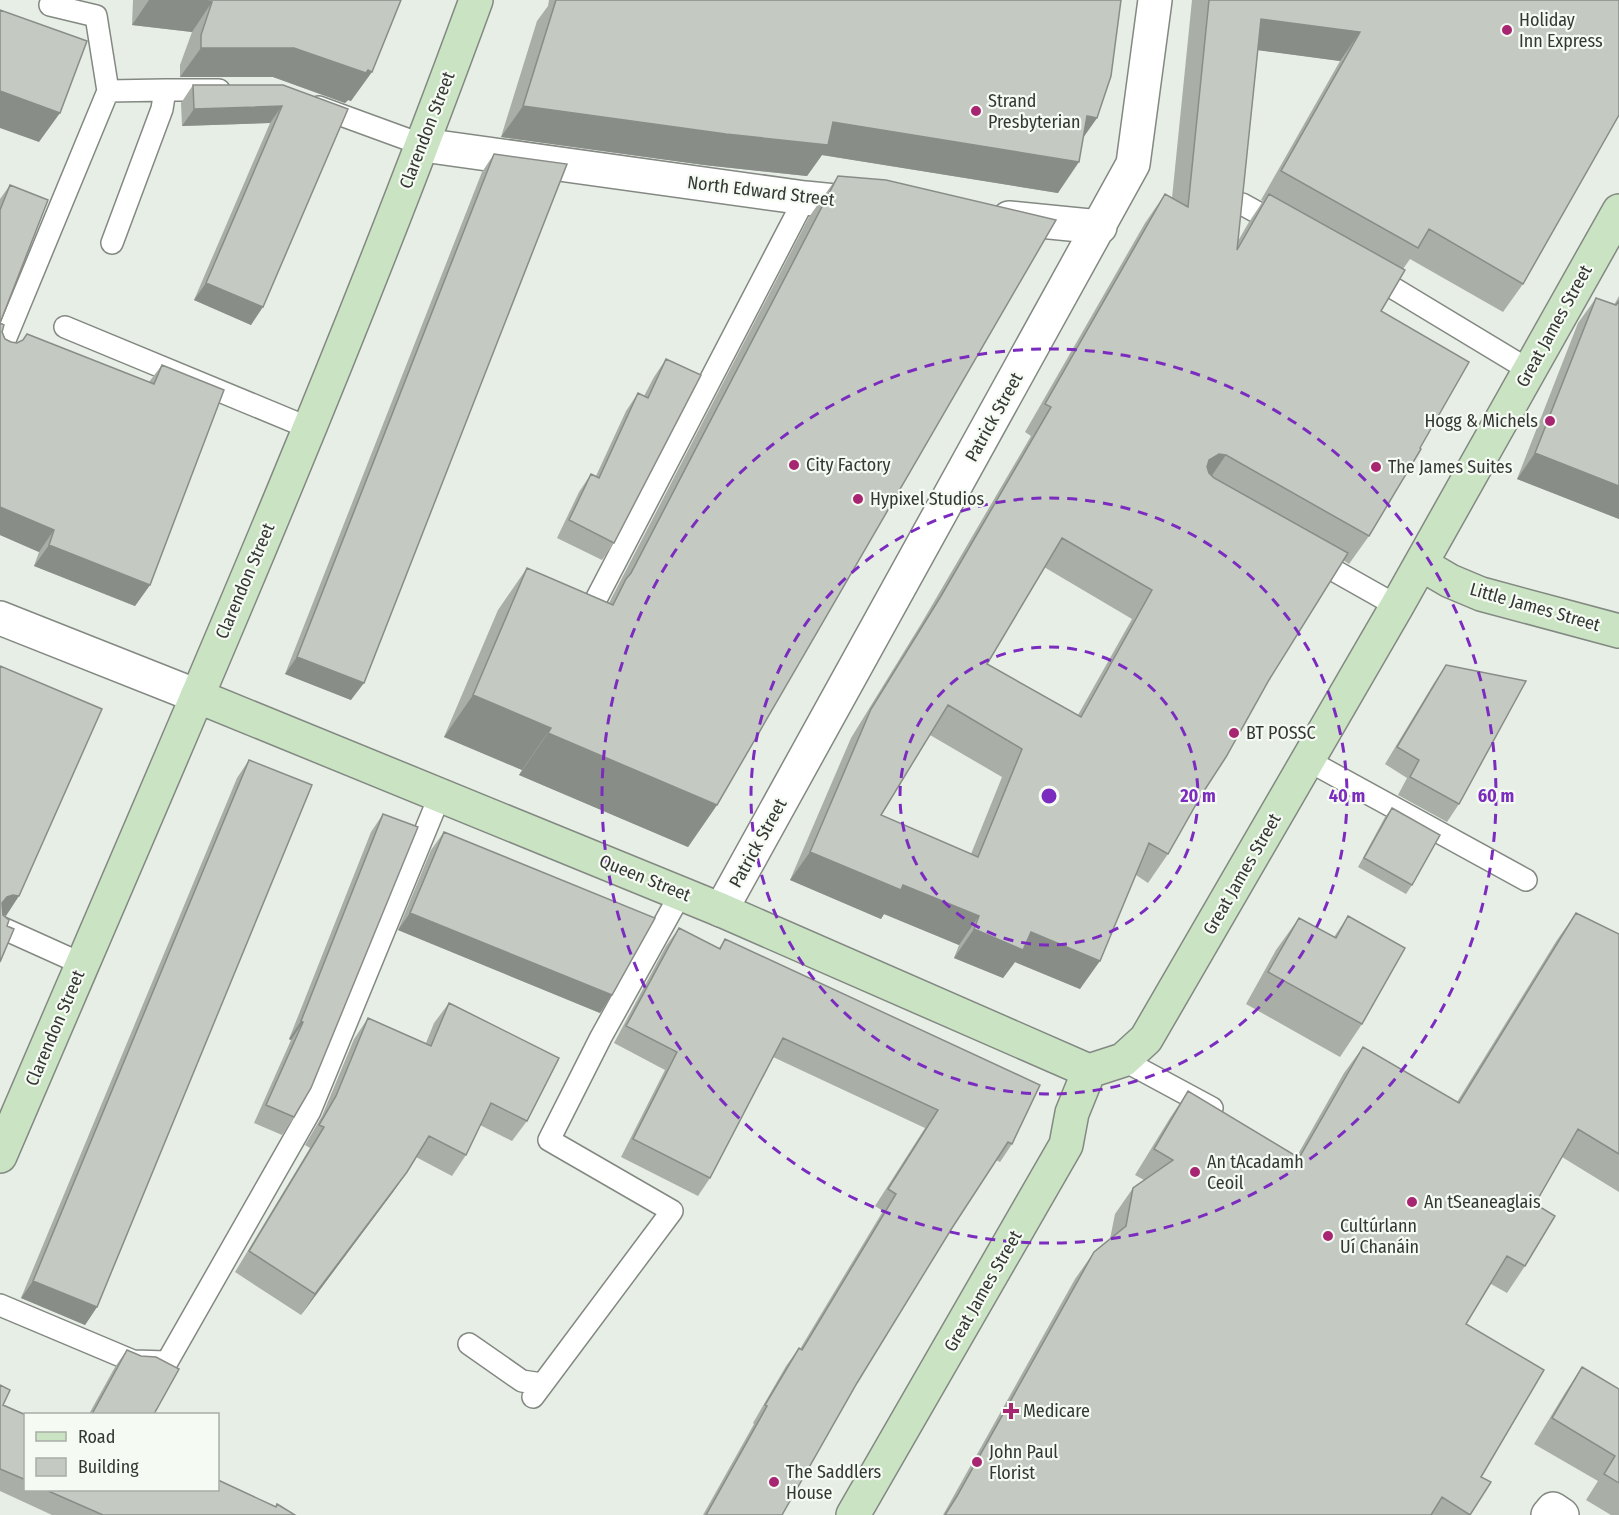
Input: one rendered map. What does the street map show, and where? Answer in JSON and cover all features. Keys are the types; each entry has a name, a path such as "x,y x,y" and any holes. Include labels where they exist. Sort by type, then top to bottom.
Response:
{"main road":[{"name":"Clarendon Street","path":"0,1156 309,428 423,145 476,0"},
{"name":"Great James Street","path":"853,1515 1066,1145 1072,1113 1089,1071 1123,1060 1146,1039 1421,564 1619,211"},
{"name":"Little James Street","path":"1421,564 1481,594 1619,631"},
{"name":"Queen Street","path":"197,696 681,893 1089,1071"}],"street":[{"name":"Patrick Street","path":"721,910 1133,165 1155,0"},
{"name":"North Edward Street","path":"423,145 804,198 899,207"},
{"path":"982,215 1100,227"},
{"path":"0,618 197,696"},
{"path":"1548,1515 1552,1509 1562,1515"}],"lane":[{"path":"0,352 108,91 102,67 96,16 50,5"},
{"path":"112,243 162,109 165,90"},
{"path":"108,91 241,90"},
{"path":"305,102 423,145"},
{"path":"591,609 804,198"},
{"path":"1242,204 1301,236"},
{"path":"1350,262 1529,370"},
{"path":"65,327 309,428"},
{"path":"1293,547 1397,606"},
{"path":"1308,761 1526,880"},
{"path":"0,1305 133,1361 167,1362 310,1112 440,795"},
{"path":"469,1344 537,1390 672,1211 549,1140 601,1037 681,893"},
{"path":"0,927 82,964"},
{"path":"1123,1060 1233,1120"}],"building":[{"path":"191,0 401,0 372,72 368,70 366,73 294,48 201,48 201,35 212,2"},
{"path":"556,0 1121,0 1111,76 1097,118 1087,116 1079,162 833,122 828,145 726,134 523,106"},
{"path":"1209,0 1619,0 1619,115 1523,284 1429,229 1418,248 1281,171 1360,32 1261,19 1237,250 1269,194 1405,270 1381,311 1469,362 1369,536 1226,455 1219,454 1209,460 1207,467 1214,478 1348,553 1269,680 1168,854 1149,843 1100,961 1031,932 1023,950 974,929 979,916 903,885 901,890 810,852 871,709 941,596 1051,407 1045,404 1165,194 1188,207","holes":["1062,538 1152,590 1081,717 987,664","948,705 1022,749 978,857 881,815"]},
{"path":"0,10 87,41 60,113 0,91"},
{"path":"193,85 283,85 348,109 263,307 206,283 282,106 194,109"},
{"path":"494,154 567,164 364,683 297,657"},
{"name":"City Factory","path":"838,176 886,180 1056,220 717,805 548,733 551,728 473,695 527,568 613,605"},
{"path":"10,185 48,200 0,323 0,210"},
{"path":"1596,298 1616,305 1619,301 1619,486 1535,453"},
{"path":"0,323 4,325 2,332 5,339 11,342 17,343 23,340 27,334 154,384 162,365 224,390 150,585 49,545 54,530 0,507"},
{"path":"666,359 701,375 614,543 569,520 591,474 599,478 638,393 648,398"},
{"path":"1446,665 1526,681 1459,804 1410,777 1419,760 1397,747"},
{"path":"0,666 102,709 19,896 7,897 2,903 3,915 9,920 7,926 14,929 0,962"},
{"path":"249,760 312,785 97,1307 33,1281"},
{"path":"1392,808 1440,835 1412,885 1364,858"},
{"path":"383,814 418,827 311,1088 294,1117 266,1105 303,1022 301,1021"},
{"path":"444,832 655,918 612,995 410,913"},
{"path":"1576,913 1619,934 1619,1154 1578,1129 1535,1204 1555,1216 1525,1266 1507,1256 1466,1324 1544,1370 1481,1477 1491,1482 1470,1515 1442,1497 1431,1515 945,1515 1094,1252 1126,1226 1133,1188 1173,1160 1154,1149 1188,1091 1299,1158 1363,1047 1459,1103"},
{"path":"1348,916 1405,948 1362,1024 1268,972 1299,918 1336,938"},
{"path":"679,928 720,949 725,939 1040,1085 1012,1144 1008,1142 952,1228 857,1383 782,1515 706,1515 767,1406 765,1405 799,1348 802,1350 896,1194 888,1189 938,1110 783,1038 710,1178 633,1139 677,1052 626,1026"},
{"path":"449,1003 559,1058 527,1121 491,1103 466,1155 429,1136 407,1172 315,1294 249,1251 324,1127 319,1125 336,1096 368,1018 431,1046"},
{"path":"127,1350 141,1356 156,1357 179,1369 155,1413 93,1413"},
{"path":"1582,1367 1619,1389 1619,1483 1604,1474 1615,1456 1552,1418"},
{"path":"0,1385 10,1390 3,1405 24,1414 24,1479 0,1469"},
{"path":"219,1480 276,1507 277,1504 295,1515 103,1515 48,1491 219,1491"}],"place":[{"name":"Holiday Inn Express","path":"1507,30"},
{"name":"Strand Presbyterian","path":"976,111"},
{"name":"Hogg & Michels","path":"1550,421"},
{"name":"City Factory","path":"794,465"},
{"name":"The James Suites","path":"1376,467"},
{"name":"Hypixel Studios","path":"858,499"},
{"name":"BT POSSC","path":"1234,733"},
{"name":"An tAcadamh Ceoil","path":"1195,1172"},
{"name":"An tSeaneaglais","path":"1412,1202"},
{"name":"Cultúrlann Uí Chanáin","path":"1328,1236"},
{"name":"Medicare","path":"1011,1411"},
{"name":"John Paul Florist","path":"977,1462"},
{"name":"The Saddlers House","path":"774,1482"}]}
